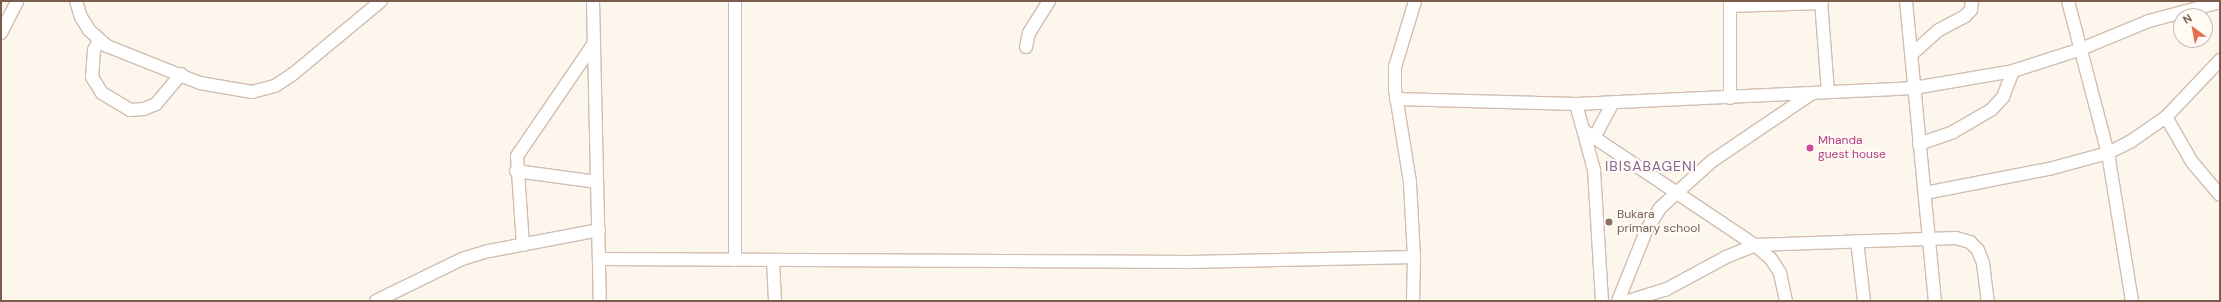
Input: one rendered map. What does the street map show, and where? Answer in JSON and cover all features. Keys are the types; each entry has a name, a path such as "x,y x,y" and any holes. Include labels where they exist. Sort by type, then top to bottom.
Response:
{"street":[{"path":"1,33 17,1"},
{"path":"76,1 81,17 99,41 119,52 181,74 200,83 225,89 252,92 275,86 293,74 381,1"},
{"path":"593,1 600,301"},
{"path":"735,1 735,260"},
{"path":"1026,47 1029,33 1049,1"},
{"path":"1413,301 1414,257 1410,182 1396,99 1395,67 1415,1"},
{"path":"1906,1 1935,301"},
{"path":"1912,54 1939,30 1968,13 1972,1"},
{"path":"2068,1 2108,153 2132,301"},
{"path":"1730,98 1730,3 1822,2 1828,92"},
{"path":"2198,8 2220,2"},
{"path":"1396,99 1576,104 1730,98 1914,88 2013,72 2081,49 2149,21 2173,15"},
{"path":"99,41 94,50 92,77 102,93 130,110 144,109 156,104 181,74"},
{"path":"523,245 516,171 517,156 594,43"},
{"path":"1925,193 2049,169 2108,153 2130,142 2166,117 2220,60"},
{"path":"1919,144 1953,132 1991,110 2003,97 2013,72"},
{"path":"1618,301 1647,229 1660,208 1676,191 1712,161 1811,94"},
{"path":"1590,135 1613,103"},
{"path":"1576,104 1590,135 1594,170 1602,301"},
{"path":"2166,117 2192,162 2220,195"},
{"path":"1590,135 1755,245 1771,259 1780,273 1786,301"},
{"path":"516,171 597,182"},
{"path":"376,301 462,259 599,230"},
{"path":"1628,301 1665,290 1726,257 1755,245 1956,238 1970,242 1978,250 1983,263 1988,301"},
{"path":"1857,242 1864,301"},
{"path":"599,259 1189,262 1414,257"},
{"path":"773,260 776,301"}],"place":[{"name":"Mhanda guest house","path":"1810,148"},
{"name":"Bukara primary school","path":"1609,222"}],"district":[{"name":"IBISABAGENI","path":"1651,166"}]}
